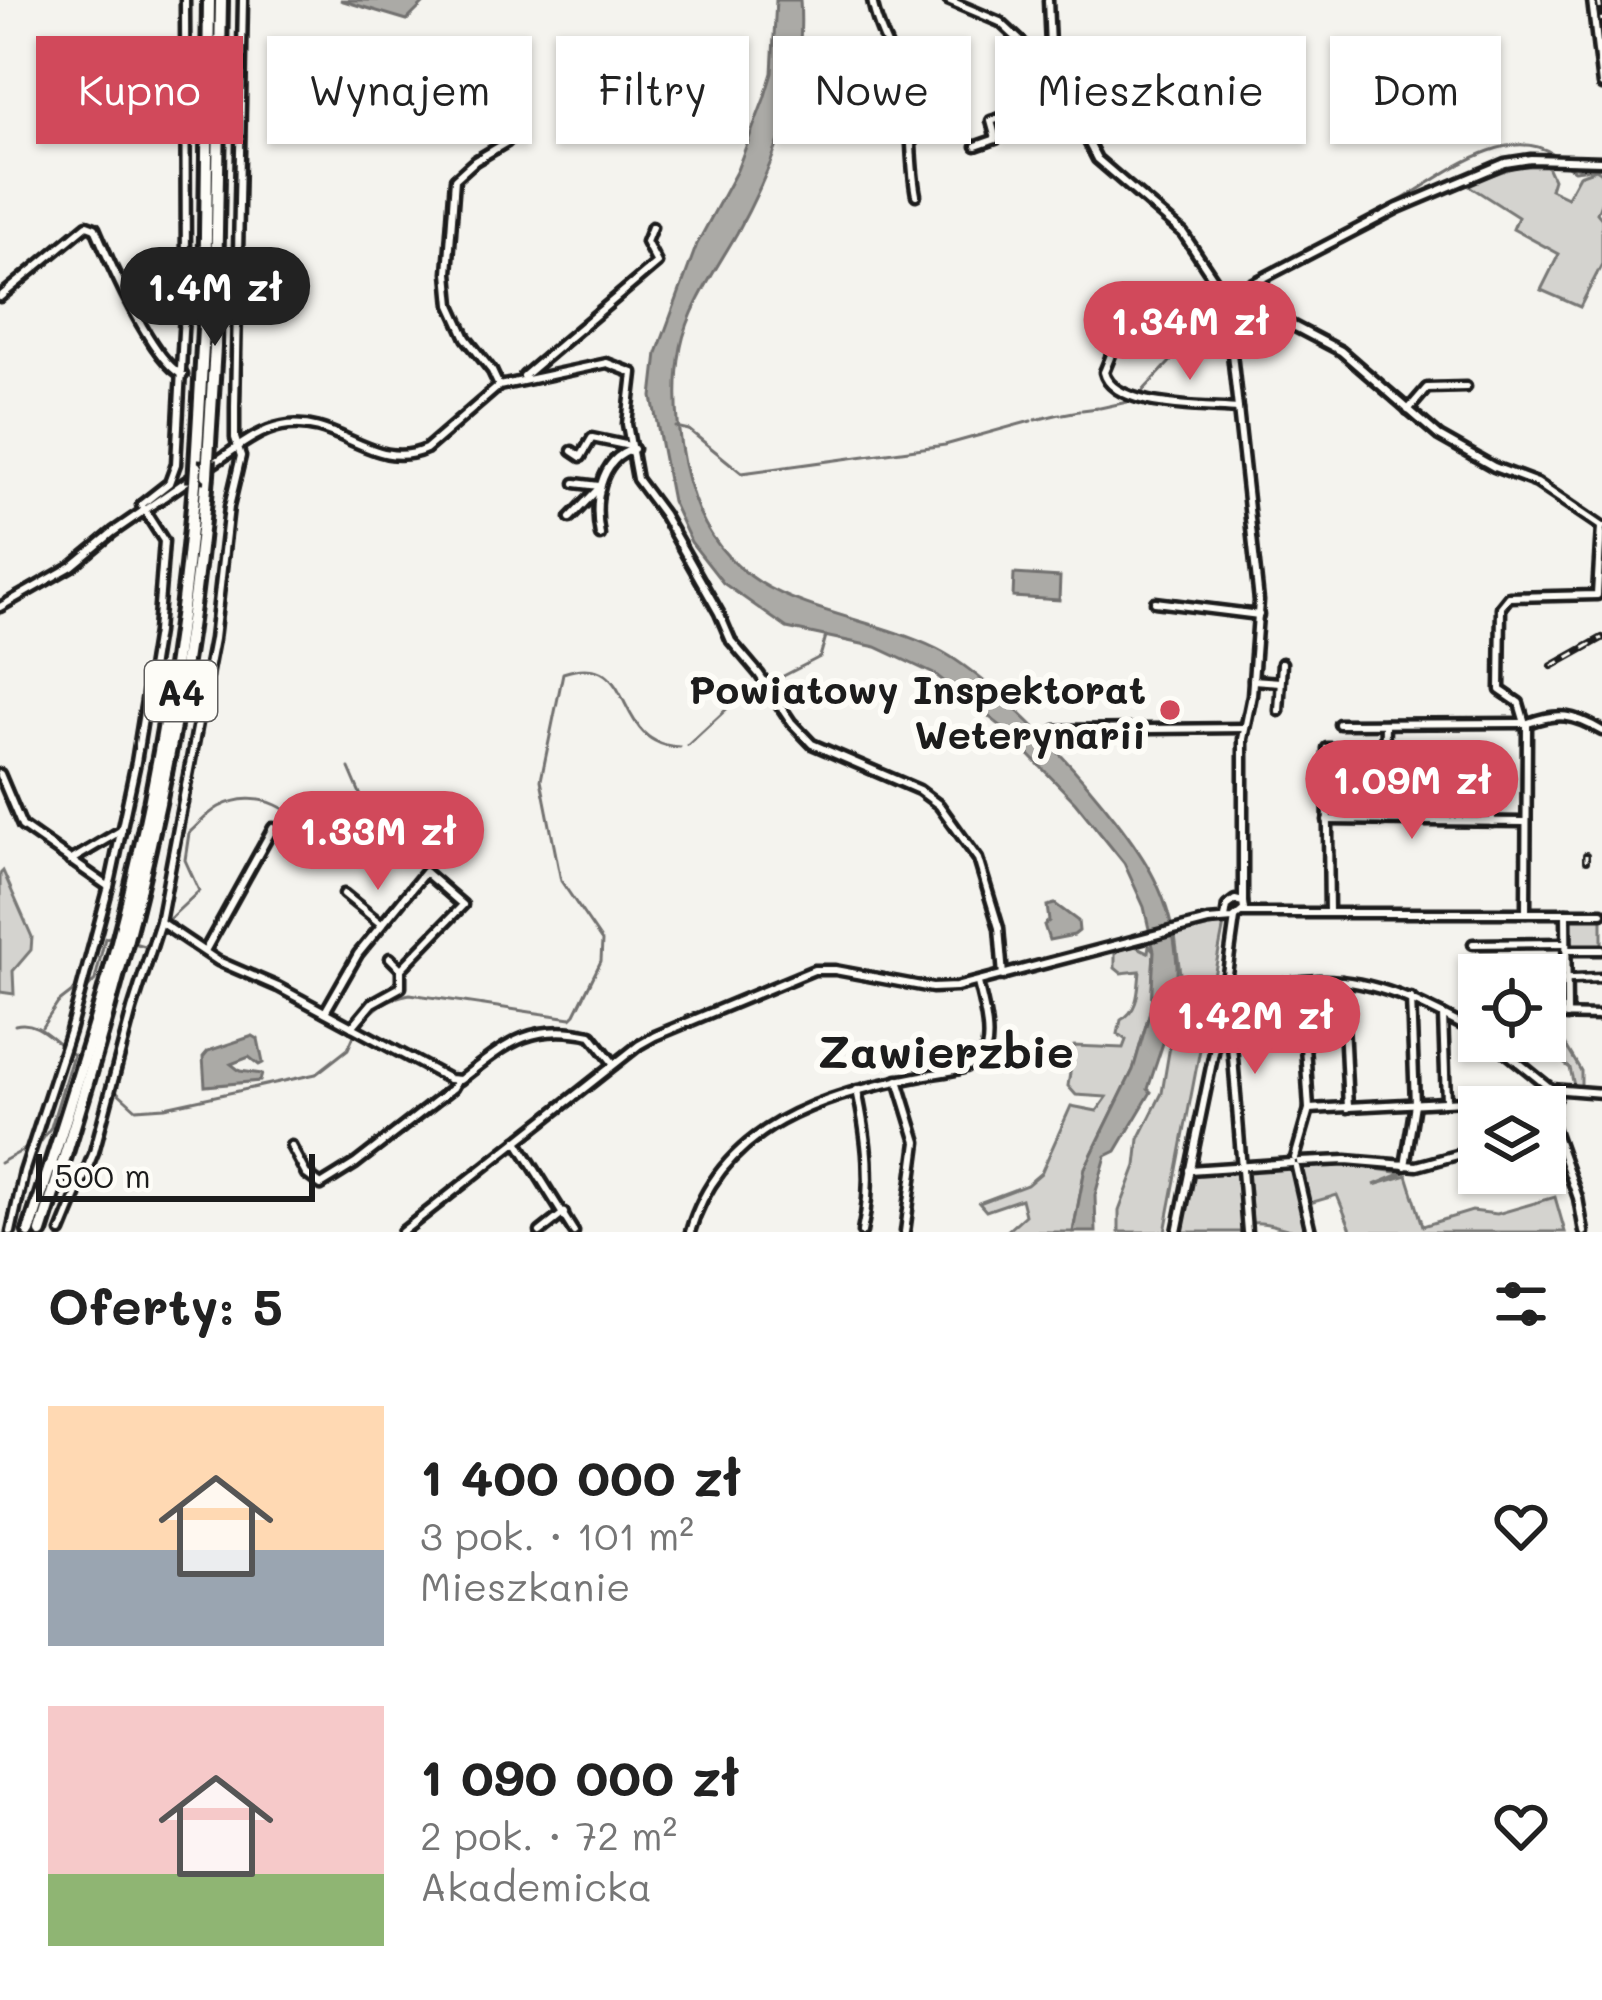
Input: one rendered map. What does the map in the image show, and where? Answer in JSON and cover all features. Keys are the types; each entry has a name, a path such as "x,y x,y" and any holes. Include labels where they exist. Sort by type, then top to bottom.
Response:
{"highway":[{"name":"A4","path":"42,1230 104,1034 180,702 202,471 209,0"},
{"name":"A4","path":"29,1232 132,903 171,684 195,483 208,459 215,330 220,0"}],"street":[{"path":"185,0 185,36"},
{"path":"242,36 243,0"},
{"path":"872,0 880,36 906,97 916,196"},
{"path":"948,0 1007,26 1017,36"},
{"path":"1048,0 1050,36"},
{"path":"1592,0 1602,85"},
{"path":"976,146 995,140"},
{"path":"11,1232 24,1172 70,1031 109,887 157,632 164,541 142,502 174,476 183,375 186,144"},
{"path":"61,1232 94,1152 160,922 214,639 229,507 242,456 235,407 239,144"},
{"path":"499,386 457,322 448,274 455,179 475,160 503,144"},
{"path":"1090,144 1101,164 1179,229 1216,284 1341,351 1452,444 1540,485 1602,527 1597,595 1509,597 1501,607 1500,690 1519,703 1525,723 1526,913"},
{"path":"1177,1232 1243,876 1244,728 1258,615 1230,329 1239,300 1250,285 1398,208 1485,171 1519,160 1602,161"},
{"path":"0,297 87,225 95,229 153,342 176,373 183,375"},
{"path":"521,379 657,262 646,242 652,227"},
{"path":"1107,308 1117,334 1104,376 1111,387 1134,399 1238,409"},
{"path":"0,607 72,566 143,511 272,428 303,424 341,434 383,456 413,455 499,386 607,363 633,373 627,424 640,483 663,514 730,641 759,674 790,722 824,751 929,795 971,845 997,920 1004,976"},
{"path":"1408,410 1427,388 1466,387"},
{"path":"572,451 580,457 592,438 634,448"},
{"path":"570,518 623,452 634,448"},
{"path":"575,483 598,488"},
{"path":"589,544 600,534 598,488"},
{"path":"1155,602 1258,615"},
{"path":"1279,711 1282,663"},
{"path":"1253,680 1281,682"},
{"path":"1339,724 1525,723 1542,715 1560,715 1602,731"},
{"path":"1383,821 1385,724"},
{"path":"1056,730 1244,728"},
{"path":"1329,912 1327,748 1490,748 1492,822"},
{"path":"0,775 22,826 109,887"},
{"path":"1328,820 1525,822"},
{"path":"205,951 273,828"},
{"path":"70,861 122,830"},
{"path":"326,1012 358,954 425,872 464,904 400,970"},
{"path":"344,894 381,924"},
{"path":"402,1232 646,1040 814,970 942,989 1235,911 1602,913"},
{"path":"1566,913 1567,1016 1602,1016"},
{"path":"160,922 205,951 457,1081"},
{"path":"1472,944 1602,950"},
{"path":"352,1027 372,1003 401,987 400,970 390,958"},
{"path":"1568,979 1602,979"},
{"path":"1225,987 1342,981 1411,998 1458,1023"},
{"path":"1342,981 1348,1108"},
{"path":"690,1232 709,1185 742,1145 777,1123 857,1090 956,1069 983,1055 985,1031 978,982"},
{"path":"1301,982 1309,1109 1296,1162 1311,1232"},
{"path":"1236,988 1231,1032 1247,1232"},
{"path":"1405,1166 1415,1105 1411,998"},
{"path":"1443,1015 1446,1102"},
{"path":"292,1146 305,1174 321,1186 356,1164 501,1046 524,1035 591,1036 614,1064"},
{"path":"1516,1062 1544,1086"},
{"path":"898,1080 917,1142 905,1232"},
{"path":"857,1090 868,1143 868,1198 862,1232"},
{"path":"1566,1092 1602,1093"},
{"path":"1309,1109 1458,1101"},
{"path":"517,1141 574,1232"},
{"path":"1190,1170 1346,1160 1405,1166 1458,1154"},
{"path":"1566,1166 1580,1203 1584,1232"},
{"path":"540,1232 564,1213"}],"shaded area":[{"path":"340,0 427,0 407,20"},
{"path":"776,0 800,0 800,36 774,36"},
{"path":"773,55 776,150 697,303 678,365 680,444 688,482 712,536 736,564 764,585 937,649 993,689 1088,786 1154,878 1175,943 1175,996 1148,1089 1151,1092 1116,1151 1106,1156 1095,1195 1096,1232 1073,1232 1085,1168 1133,1070 1151,1008 1154,951 1144,907 1124,863 1075,802 1001,726 936,675 876,647 787,628 723,583 691,542 672,501 652,397 657,353 697,244 749,144 772,73"},
{"path":"1517,166 1547,166 1553,179 1550,189 1567,197 1579,175 1596,169 1602,173 1597,213 1602,219 1602,264 1580,307 1541,290 1559,254 1513,229 1518,217 1466,184"},
{"path":"1014,574 1060,577 1059,600 1013,597"},
{"path":"1449,762 1450,768 1488,768 1489,815 1432,818 1431,814 1386,812 1387,768 1427,768 1428,763"},
{"path":"3,871 32,937 31,950 13,971 14,994 0,992"},
{"path":"1055,904 1078,921 1079,931 1049,940 1044,925 1049,921 1047,906"},
{"path":"1572,918 1602,918 1602,948 1569,949"},
{"path":"1224,924 1165,1232 1119,1232 1119,1211 1136,1166 1139,1139 1162,1093 1181,981 1175,935"},
{"path":"1149,945 1154,951 1151,1008 1133,1070 1085,1168 1073,1232 1006,1232 1025,1215 1021,1199 986,1211 979,1203 1027,1185 1041,1173 1071,1106 1097,1111 1107,1097 1076,1095 1068,1086 1074,1046 1123,1048 1126,1040 1118,1034 1121,1020 1134,1005 1140,971 1121,973 1115,968 1115,951 1135,946 1148,952"},
{"path":"253,1036 258,1039 263,1063 249,1057 231,1064 240,1071 262,1074 260,1081 205,1086 203,1057 208,1051"},
{"path":"1566,1046 1581,1071 1581,1086 1574,1086 1570,1068 1562,1062 1566,1062"},
{"path":"1336,1163 1403,1173 1374,1185 1407,1175 1423,1226 1472,1211 1497,1214 1555,1197 1565,1232 1352,1232 1337,1195 1310,1203 1300,1173 1304,1166"},
{"path":"1291,1168 1306,1232 1252,1223 1247,1170"},
{"path":"1238,1170 1243,1232 1180,1232 1193,1175"}],"waterway":[{"path":"1322,243 1476,156 1516,145 1553,154"},
{"path":"1566,165 1574,170 1602,167"},
{"path":"1138,396 1229,299"},
{"path":"1247,307 1279,322"},
{"path":"1330,349 1346,359"},
{"path":"1100,408 1132,401"},
{"path":"1394,401 1419,425"},
{"path":"1082,410 1098,408"},
{"path":"1063,414 1079,411"},
{"path":"1035,420 1060,414"},
{"path":"676,427 689,430 742,473 945,445 1031,421"},
{"path":"768,684 820,657 826,636"},
{"path":"359,1026 382,1005 410,994 571,1018 601,961 602,941 561,881 541,780 563,673 587,669 604,674 642,731 657,742 680,747"},
{"path":"688,745 731,705 764,686"},
{"path":"349,768 380,830"},
{"path":"166,922 199,891 185,860 189,833 219,807 248,799 276,805 299,822 314,848 322,850 356,847 377,835"},
{"path":"137,944 144,946 153,936"},
{"path":"85,991 95,980 105,938 110,937"},
{"path":"42,1027 58,1003 76,989"},
{"path":"15,1025 34,1026 61,1045"},
{"path":"115,1090 136,1109 165,1107 316,1074 348,1049 355,1033"},
{"path":"68,1051 73,1055 68,1071 72,1073"},
{"path":"36,1149 51,1127 68,1071"},
{"path":"0,1163 27,1148"}],"railway":[{"path":"1599,0 1602,21"},
{"path":"1552,666 1602,638"},
{"path":"1586,855 1586,861"}],"place":[{"name":"Powiatowy Inspektorat Weterynarii","path":"1170,710"}],"district":[{"name":"Zawierzbie","path":"946,1050"}]}
